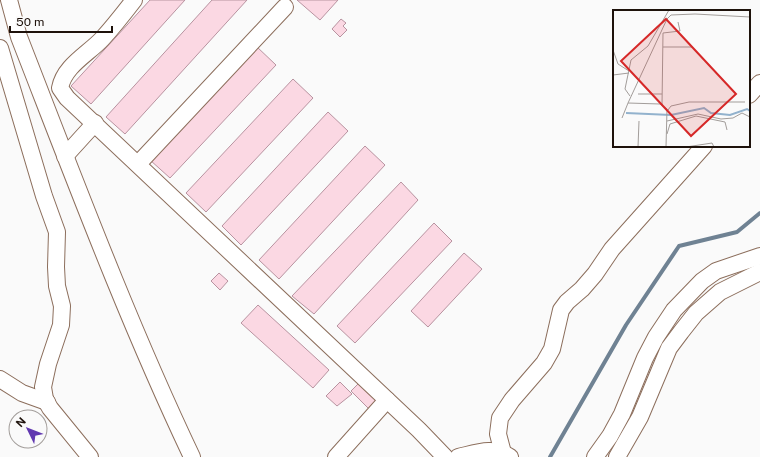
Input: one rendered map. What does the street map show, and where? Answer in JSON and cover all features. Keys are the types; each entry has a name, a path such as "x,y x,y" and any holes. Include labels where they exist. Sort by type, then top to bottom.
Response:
{"street":[{"path":"9,0 19,37 65,156 163,397 192,457"},
{"path":"134,0 102,40 68,70 61,81 60,88 67,98 442,453"},
{"path":"138,164 285,7"},
{"path":"0,48 44,196 57,232 56,267 57,286 62,306 61,325 48,364 43,387 47,402 90,457"},
{"path":"750,94 760,82"},
{"path":"65,156 94,123"},
{"path":"506,455 498,434 500,418 512,400 544,363 552,349 561,310 567,302 587,284 612,249 703,147"},
{"path":"596,457 622,414 645,358 656,337 674,310 702,281 716,271 760,256"},
{"path":"616,457 640,416 669,348 681,332 696,314 720,292 760,272"},
{"path":"0,379 22,393 47,402"},
{"path":"336,457 387,400"},
{"path":"458,457 494,450 506,455"}],"building":[{"path":"150,0 185,0 91,104 71,86"},
{"path":"212,0 247,0 125,134 106,117"},
{"path":"297,0 338,0 320,20"},
{"path":"341,19 346,23 343,26 347,30 340,37 332,29"},
{"path":"256,46 276,65 170,178 150,160"},
{"path":"293,79 313,98 206,212 186,193"},
{"path":"328,112 348,131 241,245 222,226"},
{"path":"365,146 385,165 279,279 259,260"},
{"path":"401,182 418,200 314,314 292,296"},
{"path":"434,223 452,241 355,343 337,326"},
{"path":"464,253 482,269 428,327 411,311"},
{"path":"219,273 228,281 220,290 211,281"},
{"path":"258,305 329,370 313,388 241,323"},
{"path":"340,382 352,394 337,406 326,396"},
{"path":"360,382 379,401 370,410 351,391"}],"waterway":[{"path":"550,457 626,325 679,246 737,232 760,213"}]}
